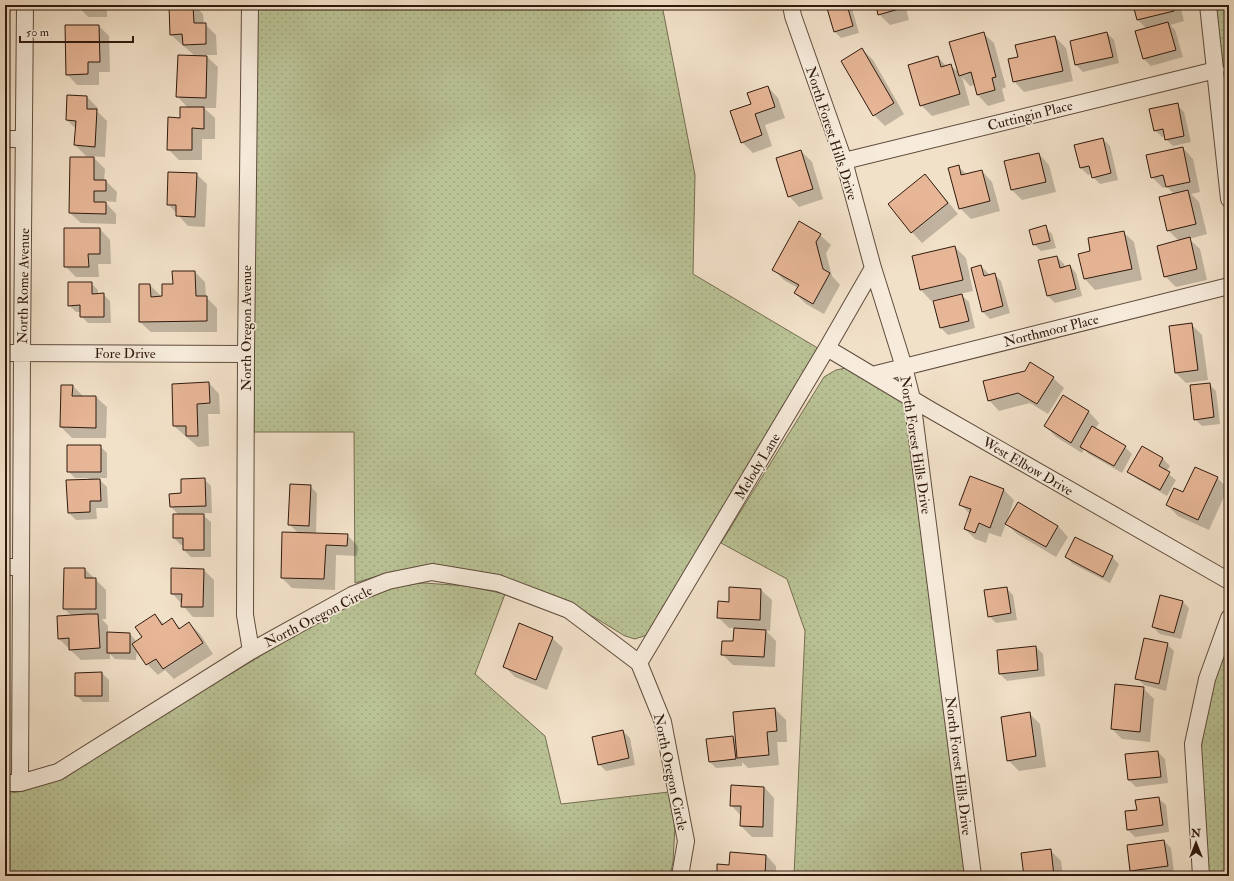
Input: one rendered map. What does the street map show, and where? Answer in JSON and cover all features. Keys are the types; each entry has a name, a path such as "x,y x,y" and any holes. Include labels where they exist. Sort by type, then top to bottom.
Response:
{"street":[{"name":"North Rome Avenue","path":"13,783 13,567 22,353 25,5"},
{"name":"North Oregon Avenue","path":"250,5 245,615 251,650"},
{"name":"North Forest Hills Drive","path":"791,5 793,16 844,161 912,399 973,876"},
{"path":"1208,5 1229,199"},
{"name":"Cuttingin Place","path":"844,161 1216,70"},
{"path":"5,139 24,139"},
{"name":"Melody Lane","path":"639,663 874,268"},
{"name":"Northmoor Place","path":"872,375 1229,286"},
{"name":"West Elbow Drive","path":"827,348 912,399 1229,581"},
{"name":"Fore Drive","path":"5,353 246,354"},
{"name":"North Oregon Circle","path":"13,783 58,772 251,650 352,595 388,581 432,572 498,583 569,610 639,663 663,722 686,841 680,876"},
{"path":"1201,876 1193,744 1207,679 1229,618"}],"green space":[{"path":"256,5 662,5 695,175 693,274 821,350 650,634 635,639 625,636 594,617 560,601 426,568 390,572 355,583 354,432 254,432"},
{"path":"1216,5 1229,5 1229,140"},
{"path":"846,368 897,398 905,406 968,876 794,876 805,631 787,579 721,543 824,377 836,370"},
{"path":"424,583 467,586 505,594 475,674 545,736 561,804 669,792 675,826 673,862 670,876 5,876 5,794 24,791 52,780 333,613 373,593 400,585"},
{"path":"1229,635 1229,876 1205,876 1201,751 1205,718 1212,687"}],"building":[{"path":"96,5 96,7 76,6"},
{"path":"169,5 193,5 194,23 206,23 206,44 183,45 182,34 170,35"},
{"path":"826,5 847,5 853,26 834,32"},
{"path":"876,5 898,5 899,9 878,15"},
{"path":"1133,5 1173,5 1174,11 1137,20"},
{"path":"1168,22 1176,50 1143,59 1135,31"},
{"path":"65,25 99,25 100,62 88,62 88,74 66,75"},
{"path":"984,32 996,77 992,78 995,90 977,95 971,72 959,76 949,42"},
{"path":"1107,32 1113,57 1075,65 1070,41"},
{"path":"1055,36 1063,71 1013,82 1008,59 1018,57 1015,45"},
{"path":"862,48 894,103 873,116 841,61"},
{"path":"178,55 207,56 206,98 176,97"},
{"path":"938,56 941,67 951,64 960,94 920,106 908,65"},
{"path":"768,86 775,107 755,114 762,135 741,143 730,111 751,104 747,93"},
{"path":"67,95 87,96 87,109 97,109 95,147 74,145 76,121 66,120"},
{"path":"1178,103 1184,136 1165,140 1163,129 1154,131 1149,109"},
{"path":"180,107 204,107 204,129 192,128 192,150 167,150 168,117 180,118"},
{"path":"1103,138 1111,173 1092,178 1089,166 1080,168 1074,145"},
{"path":"1183,147 1190,182 1166,187 1163,175 1151,178 1146,155"},
{"path":"801,150 813,189 788,197 776,158"},
{"path":"1039,153 1046,182 1011,190 1004,161"},
{"path":"70,157 94,157 94,180 106,180 106,191 94,191 94,202 106,202 106,214 69,213"},
{"path":"959,165 961,175 982,170 990,201 959,209 948,168"},
{"path":"168,172 197,173 195,217 176,216 176,205 167,205"},
{"path":"925,174 948,203 911,233 888,204"},
{"path":"1188,190 1196,224 1167,231 1159,197"},
{"path":"799,221 821,234 816,242 823,269 830,273 813,304 794,293 799,285 772,270"},
{"path":"1046,225 1050,241 1033,245 1029,230"},
{"path":"64,228 100,228 100,254 88,254 89,267 64,267"},
{"path":"1124,231 1132,269 1084,279 1078,254 1090,251 1088,238"},
{"path":"1190,237 1197,269 1164,277 1157,246"},
{"path":"955,246 963,280 920,290 912,256"},
{"path":"1057,256 1060,268 1070,265 1076,289 1047,296 1038,260"},
{"path":"981,265 984,276 995,273 1003,306 982,312 971,268"},
{"path":"172,271 195,271 196,296 207,296 207,321 139,322 139,284 150,284 151,297 162,296 162,284 173,284"},
{"path":"68,282 92,282 92,294 104,293 104,317 80,317 80,305 68,306"},
{"path":"962,294 969,321 940,328 933,301"},
{"path":"1192,323 1198,370 1175,373 1169,326"},
{"path":"1030,362 1054,377 1037,404 1018,393 988,401 983,381 1025,371"},
{"path":"209,382 210,403 197,404 198,436 186,436 186,426 173,426 172,384"},
{"path":"1210,383 1214,417 1194,420 1190,385"},
{"path":"61,385 73,385 72,396 96,396 96,428 60,427"},
{"path":"1063,395 1089,411 1071,443 1044,426"},
{"path":"1092,426 1126,446 1114,466 1080,447"},
{"path":"67,445 101,445 101,472 67,472"},
{"path":"1142,446 1163,458 1159,466 1170,472 1160,490 1127,472"},
{"path":"1195,467 1218,477 1198,520 1166,505 1174,488 1183,492"},
{"path":"970,476 1004,489 990,528 979,523 975,533 964,529 971,509 959,505"},
{"path":"205,478 206,506 170,507 169,494 181,493 181,479"},
{"path":"100,479 101,501 90,501 90,512 68,513 66,480"},
{"path":"290,484 311,485 309,526 288,525"},
{"path":"1018,502 1058,526 1046,547 1005,524"},
{"path":"173,514 204,514 204,550 183,550 183,538 173,538"},
{"path":"282,532 348,534 347,546 326,545 324,579 281,578"},
{"path":"1075,537 1113,556 1103,577 1065,557"},
{"path":"64,568 85,568 85,578 96,578 96,609 63,609"},
{"path":"171,568 204,569 203,607 181,607 182,594 171,594"},
{"path":"729,587 761,589 760,620 717,618 718,601 729,602"},
{"path":"1007,587 1011,613 988,617 984,590"},
{"path":"1160,595 1183,601 1174,633 1152,627"},
{"path":"98,614 100,648 69,650 69,638 58,639 57,616"},
{"path":"155,614 162,625 172,618 179,629 189,622 203,643 163,669 156,659 146,665 132,644 142,637 135,627"},
{"path":"519,623 553,637 536,680 503,667"},
{"path":"734,628 766,630 764,657 721,655 722,641 733,641"},
{"path":"107,632 130,633 130,653 107,653"},
{"path":"1144,638 1168,643 1159,684 1135,679"},
{"path":"1036,646 1038,670 999,674 997,650"},
{"path":"102,672 102,696 75,696 75,673"},
{"path":"1115,684 1144,687 1140,732 1111,729"},
{"path":"775,708 777,731 767,732 769,755 737,758 733,712"},
{"path":"1030,712 1036,756 1007,761 1001,717"},
{"path":"623,730 629,758 598,765 592,737"},
{"path":"733,736 736,759 709,762 706,739"},
{"path":"1158,751 1161,777 1128,780 1125,754"},
{"path":"731,785 764,787 763,827 740,826 741,806 730,806"},
{"path":"1159,797 1163,825 1127,830 1125,811 1137,810 1135,800"},
{"path":"1164,840 1168,866 1130,871 1127,845"},
{"path":"1051,849 1054,876 1024,876 1021,853"},
{"path":"730,852 766,855 765,876 717,876 717,864 729,865"}]}
